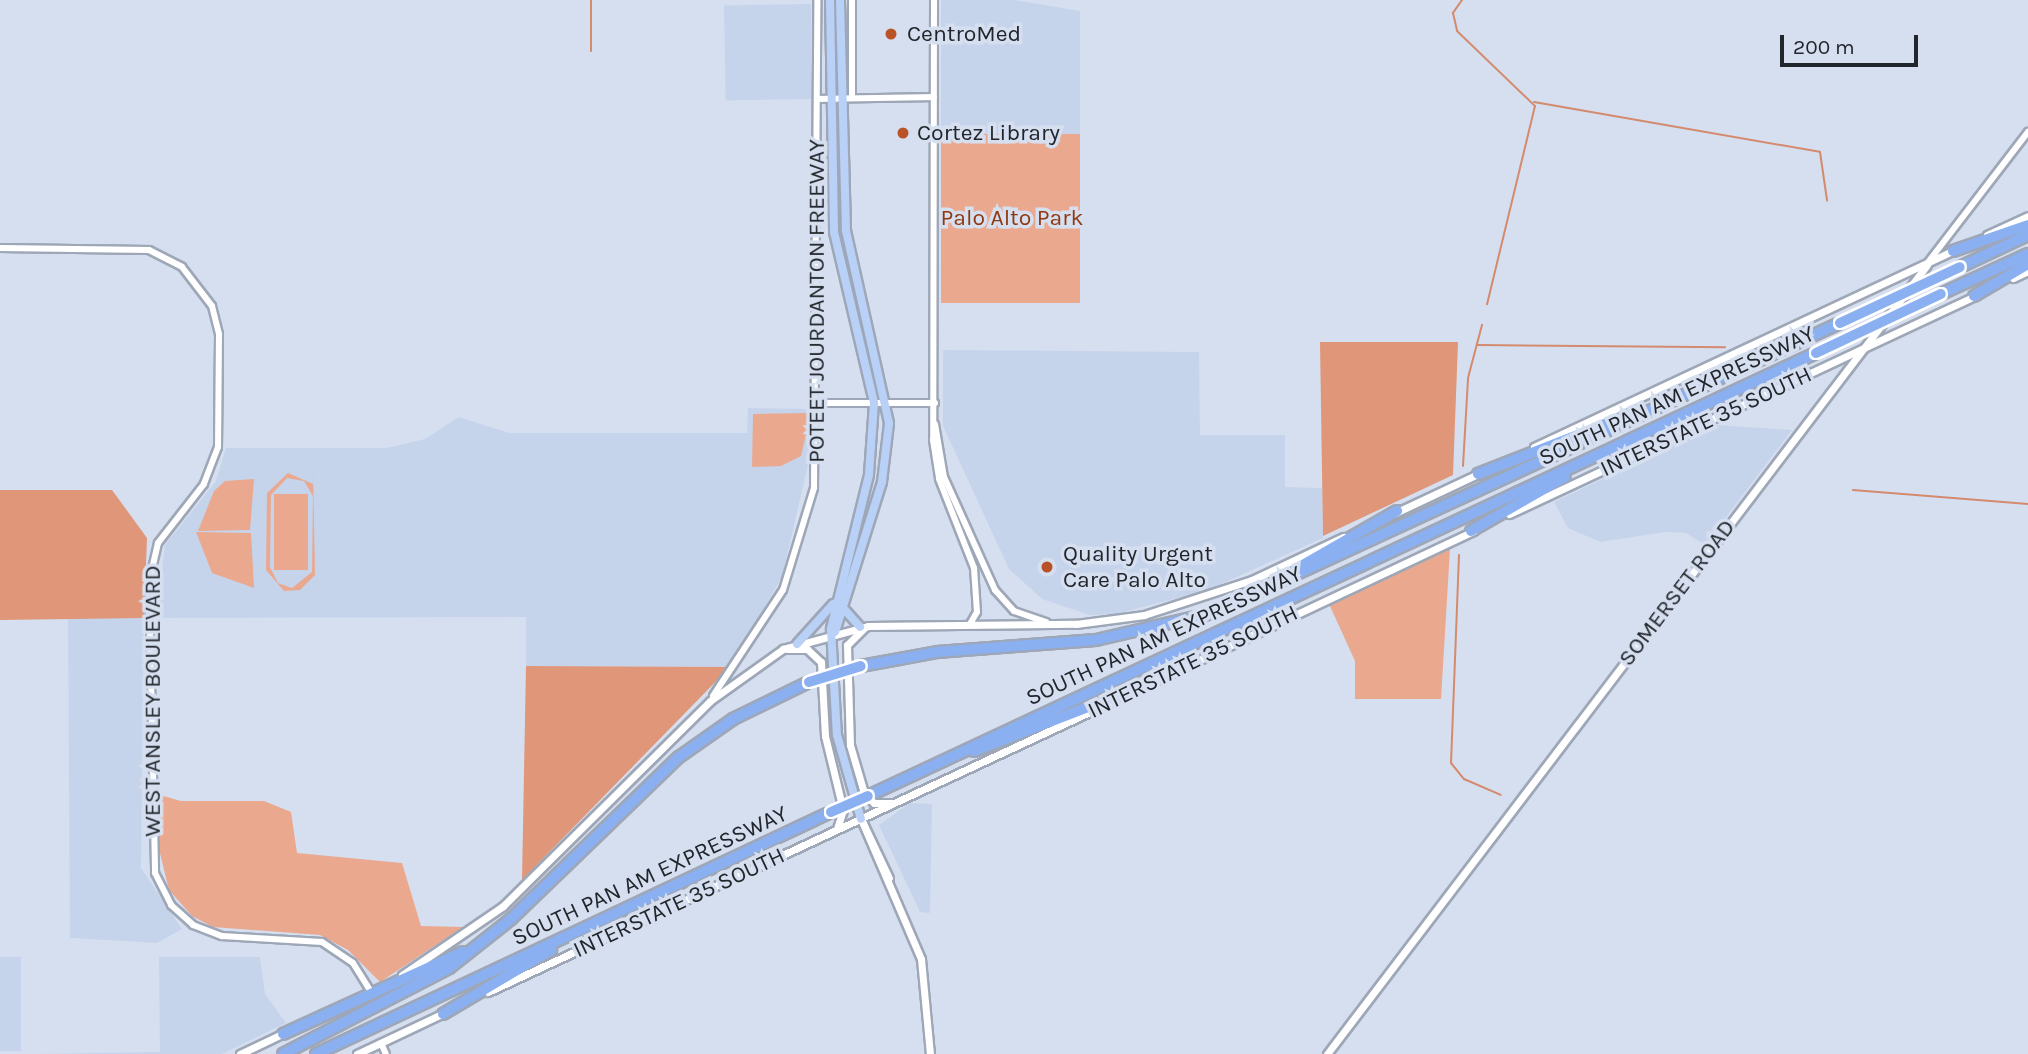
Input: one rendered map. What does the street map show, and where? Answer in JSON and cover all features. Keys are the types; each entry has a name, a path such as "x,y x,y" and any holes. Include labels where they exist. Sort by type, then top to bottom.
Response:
{"highway":[{"path":"1953,251 2028,225"},
{"name":"SOUTH PAN AM EXPRESSWAY","path":"283,1054 414,990 502,927 645,787 733,719 809,682 861,666 1161,628 1256,596 2028,235"},
{"name":"SOUTH PAN AM EXPRESSWAY","path":"316,1054 2028,254"},
{"path":"1974,296 2028,264"},
{"path":"1478,474 1683,397"},
{"path":"1471,531 1639,436"},
{"path":"1161,628 1281,578 1397,512"},
{"path":"867,796 1145,685"},
{"path":"443,1014 607,918"},
{"path":"283,1034 417,975 502,927"}],"main road":[{"name":"POTEET JOURDANTON FREEWAY","path":"830,0 834,232 874,403 869,475 834,602 836,735 861,819 889,877 918,948 930,1054"},
{"name":"POTEET JOURDANTON FREEWAY","path":"835,632 882,482 887,403 848,241 841,98 840,0"},
{"name":"INTERSTATE 35 SOUTH","path":"864,626 1054,624 1170,610 1268,572 2028,216"},
{"name":"SOMERSET ROAD","path":"1327,1054 1929,262"},
{"name":"INTERSTATE 35 SOUTH","path":"357,1054 2028,271"},
{"path":"797,644 834,602"},
{"path":"844,609 864,626"},
{"path":"240,1054 371,992 456,942 503,906 710,701 783,649 835,632 864,626"},
{"path":"864,626 847,645 850,745 869,800 897,802"},
{"path":"783,649 807,649 821,662 825,736 843,810 839,828 868,832 880,811"}],"street":[{"name":"POTEET JOURDANTON FREEWAY","path":"710,701 754,641 792,570 814,488 819,403 817,0"},
{"path":"852,0 852,98"},
{"path":"934,0 935,424 939,479 974,568 977,618 968,625"},
{"path":"818,99 934,97"},
{"name":"SOMERSET ROAD","path":"1929,262 2028,132"},
{"name":"WEST ANSLEY BOULEVARD","path":"0,247 149,250 182,267 212,306 219,334 218,447 204,484 158,543 150,575 155,873 171,905 193,925 222,936 322,942 353,963 371,992"},
{"path":"819,403 935,403"},
{"path":"935,424 944,477 995,590 1014,611 1054,624"},
{"path":"381,1043 386,1054"}],"shaded area":[{"path":"941,0 1014,0 1080,11 1080,134 941,134"},
{"path":"811,4 813,99 726,101 724,6"},
{"path":"1320,342 1458,342 1453,475 1323,536"},
{"path":"943,350 1199,352 1200,435 1285,435 1285,487 1322,488 1323,538 1208,590 1116,614 1090,615 1042,599 1009,569 943,426"},
{"path":"748,408 813,409 811,452 782,577 730,667 526,666 526,617 157,618 165,545 216,481 226,448 386,448 425,439 459,417 509,433 747,433"},
{"path":"1717,425 1792,430 1705,545 1686,533 1666,532 1600,542 1568,528 1554,502"},
{"path":"0,490 112,490 147,538 144,618 0,620"},
{"path":"68,618 144,618 141,868 182,929 157,943 70,938"},
{"path":"526,666 730,667 522,880"},
{"path":"910,803 932,804 930,913 920,912 879,825"},
{"path":"0,957 21,957 21,1051 0,1051"},
{"path":"159,957 260,957 265,994 286,1023 222,1054 38,1054 160,1052"}],"green space":[{"name":"Palo Alto Park","path":"941,134 1080,134 1080,303 941,303"},
{"path":"811,413 801,456 781,466 752,467 753,414"},
{"path":"313,470 315,575 300,590 284,591 266,570 267,493 288,473 313,484","holes":["287,478 304,481 313,496 312,572 292,588 278,583 270,567 271,495"]},
{"path":"254,479 250,530 198,531 214,491 225,481"},
{"path":"274,494 308,494 308,570 274,570"},
{"path":"196,532 251,533 254,588 212,573"},
{"path":"1450,549 1441,699 1355,699 1355,661 1329,604"},
{"path":"160,795 181,801 264,801 291,812 297,853 402,863 421,926 463,927 380,982 348,950 320,935 213,927 192,916 169,890 159,849"}],"waterway":[{"path":"591,0 591,51"},
{"path":"1462,0 1453,13 1457,31 1535,106 1487,304"},
{"path":"1534,102 1820,152 1827,200"},
{"path":"1463,466 1468,378 1482,325"},
{"path":"1477,345 1725,347"},
{"path":"1853,490 2028,504"},
{"path":"1459,555 1451,763 1464,779 1501,795"}],"place":[{"name":"CentroMed","path":"891,34"},
{"name":"Cortez Library","path":"903,133"},
{"name":"Quality Urgent Care Palo Alto","path":"1047,567"}]}
